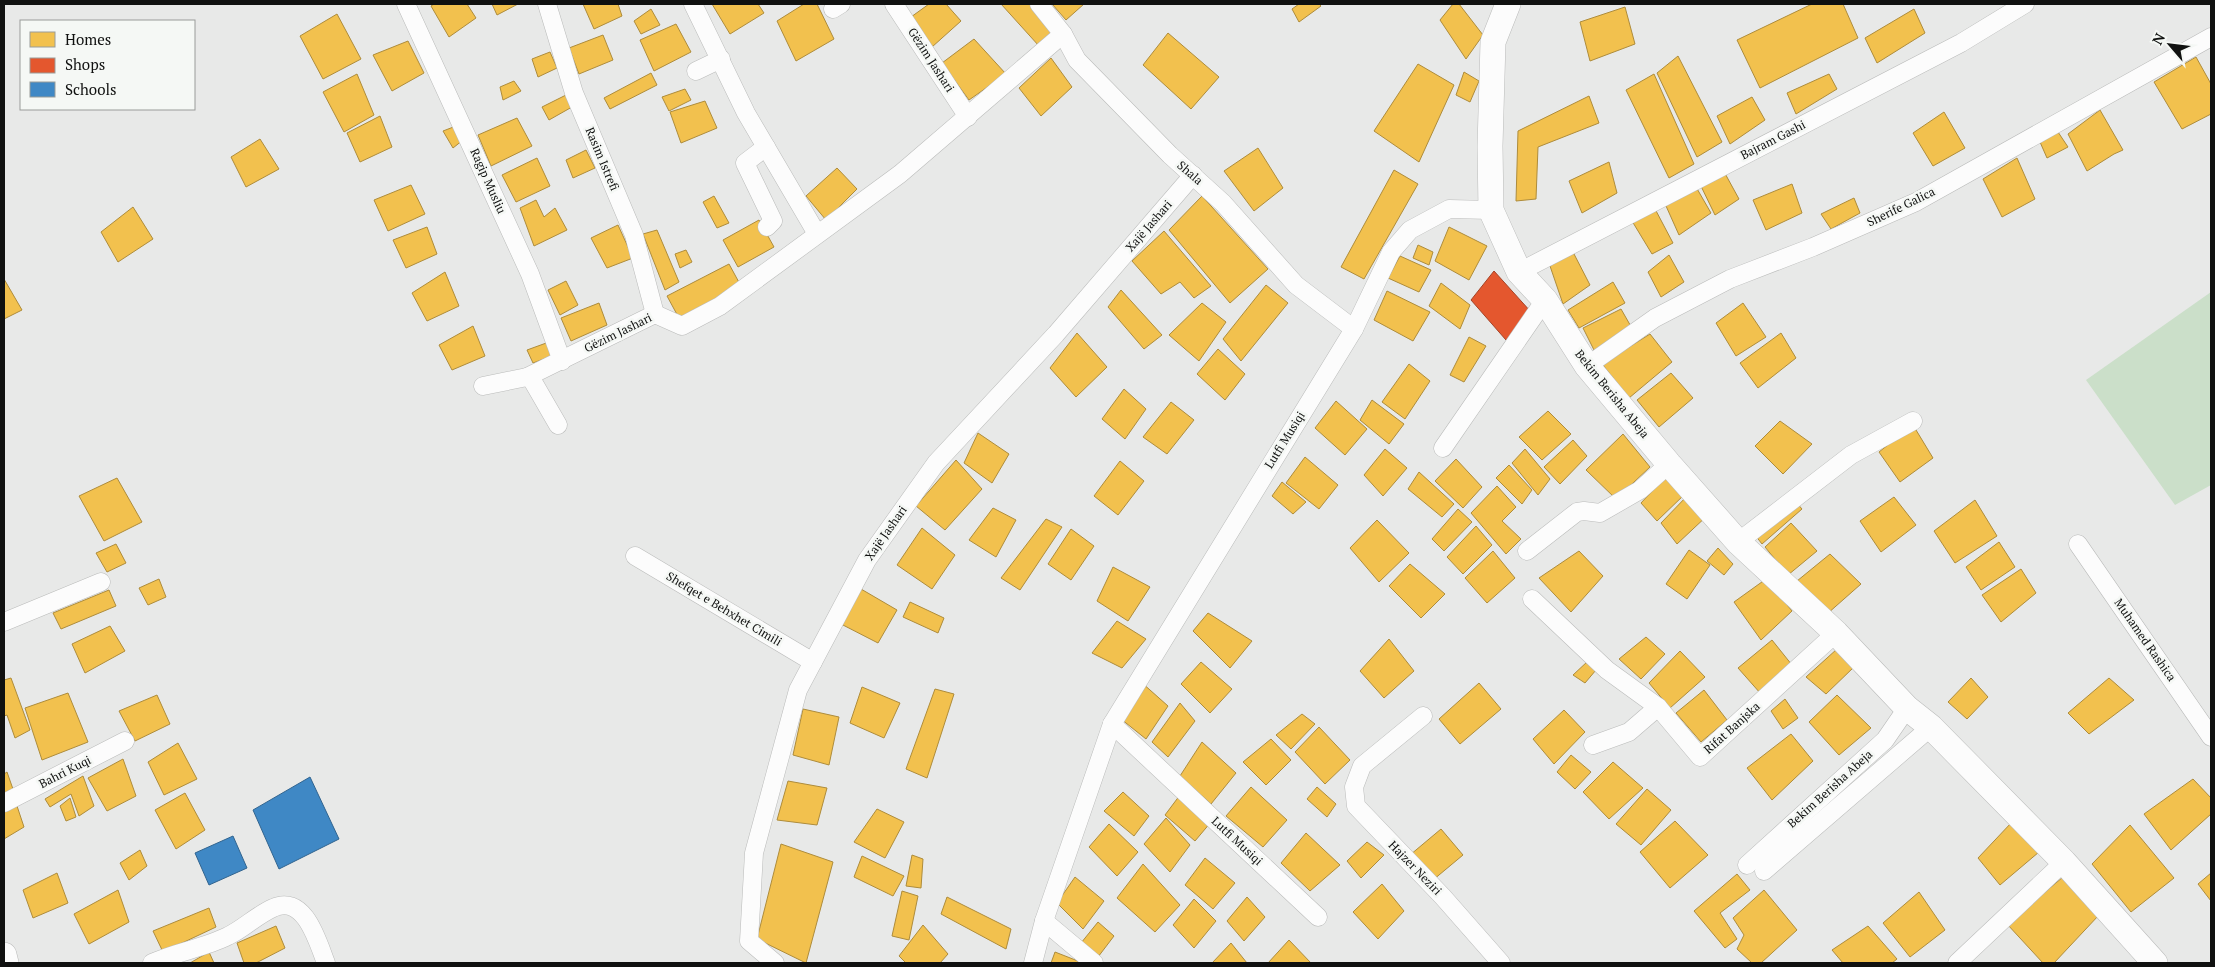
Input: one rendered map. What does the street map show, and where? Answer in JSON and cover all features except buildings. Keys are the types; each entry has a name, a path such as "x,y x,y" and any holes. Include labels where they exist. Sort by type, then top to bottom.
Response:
{"street":[{"name":"Ragip Musliu","path":"406,4 530,274 562,361"},
{"name":"Rasim Istrefi","path":"546,4 574,93 634,235 655,314"},
{"path":"693,4 746,113 817,234"},
{"name":"Gëzim Jashari","path":"894,4 968,117"},
{"name":"Shala","path":"1038,4 1062,34 1076,60 1170,155 1230,210 1296,285 1354,329"},
{"name":"Bekim Berisha Abeja","path":"1508,4 1493,42 1490,146 1491,210 1519,272 1545,300 1587,366 1669,464 1738,542 1836,633 1906,708 1932,727 2064,862 2155,963"},
{"name":"Bajram Gashi","path":"1519,272 1961,43 2025,4"},
{"name":"Gëzim Jashari","path":"483,386 528,377 655,314 682,326 720,306 900,174 1062,34"},
{"name":"Sherife Galica","path":"1587,366 1664,314 1730,280 1813,247 1916,202 2211,37"},
{"path":"696,71 721,59"},
{"path":"766,147 745,163 773,221 767,227"},
{"name":"Xajë Jashari","path":"775,963 749,941 754,853 798,690 867,560 936,463 1056,334 1193,175"},
{"name":"Lutfi Musiqi","path":"1033,963 1044,921 1112,724 1354,329 1391,252 1410,230 1449,209 1491,210"},
{"path":"1443,448 1545,300"},
{"path":"528,377 532,380 558,426"},
{"path":"1738,542 1851,455 1913,421"},
{"path":"1527,551 1577,512 1600,513 1640,490 1669,464"},
{"name":"Muhamed Rashica","path":"2078,544 2211,737"},
{"name":"Shefqet e Behxhet Cimili","path":"636,556 813,662"},
{"path":"4,622 101,582"},
{"name":"Rifat Banjska","path":"1532,599 1607,670 1658,707 1700,757 1836,633"},
{"path":"1593,745 1629,732 1658,707"},
{"name":"Bekim Berisha Abeja","path":"1747,865 1885,740 1906,708"},
{"name":"Hajzer Neziri","path":"1422,716 1362,766 1354,787 1356,806 1443,896 1501,963"},
{"name":"Lutfi Musiqi","path":"1112,724 1318,917"},
{"name":"Bekim Berisha Abeja","path":"1764,871 1932,727"},
{"name":"Bahri Kuqi","path":"4,802 125,741"},
{"path":"1957,963 2064,862"},
{"path":"162,961 227,937 274,907 289,906 301,911 312,927 326,963"},
{"path":"1044,921 1094,963"},
{"path":"4,955 6,963"}],"green space":[{"path":"2211,292 2211,485 2175,505 2086,380"}]}
